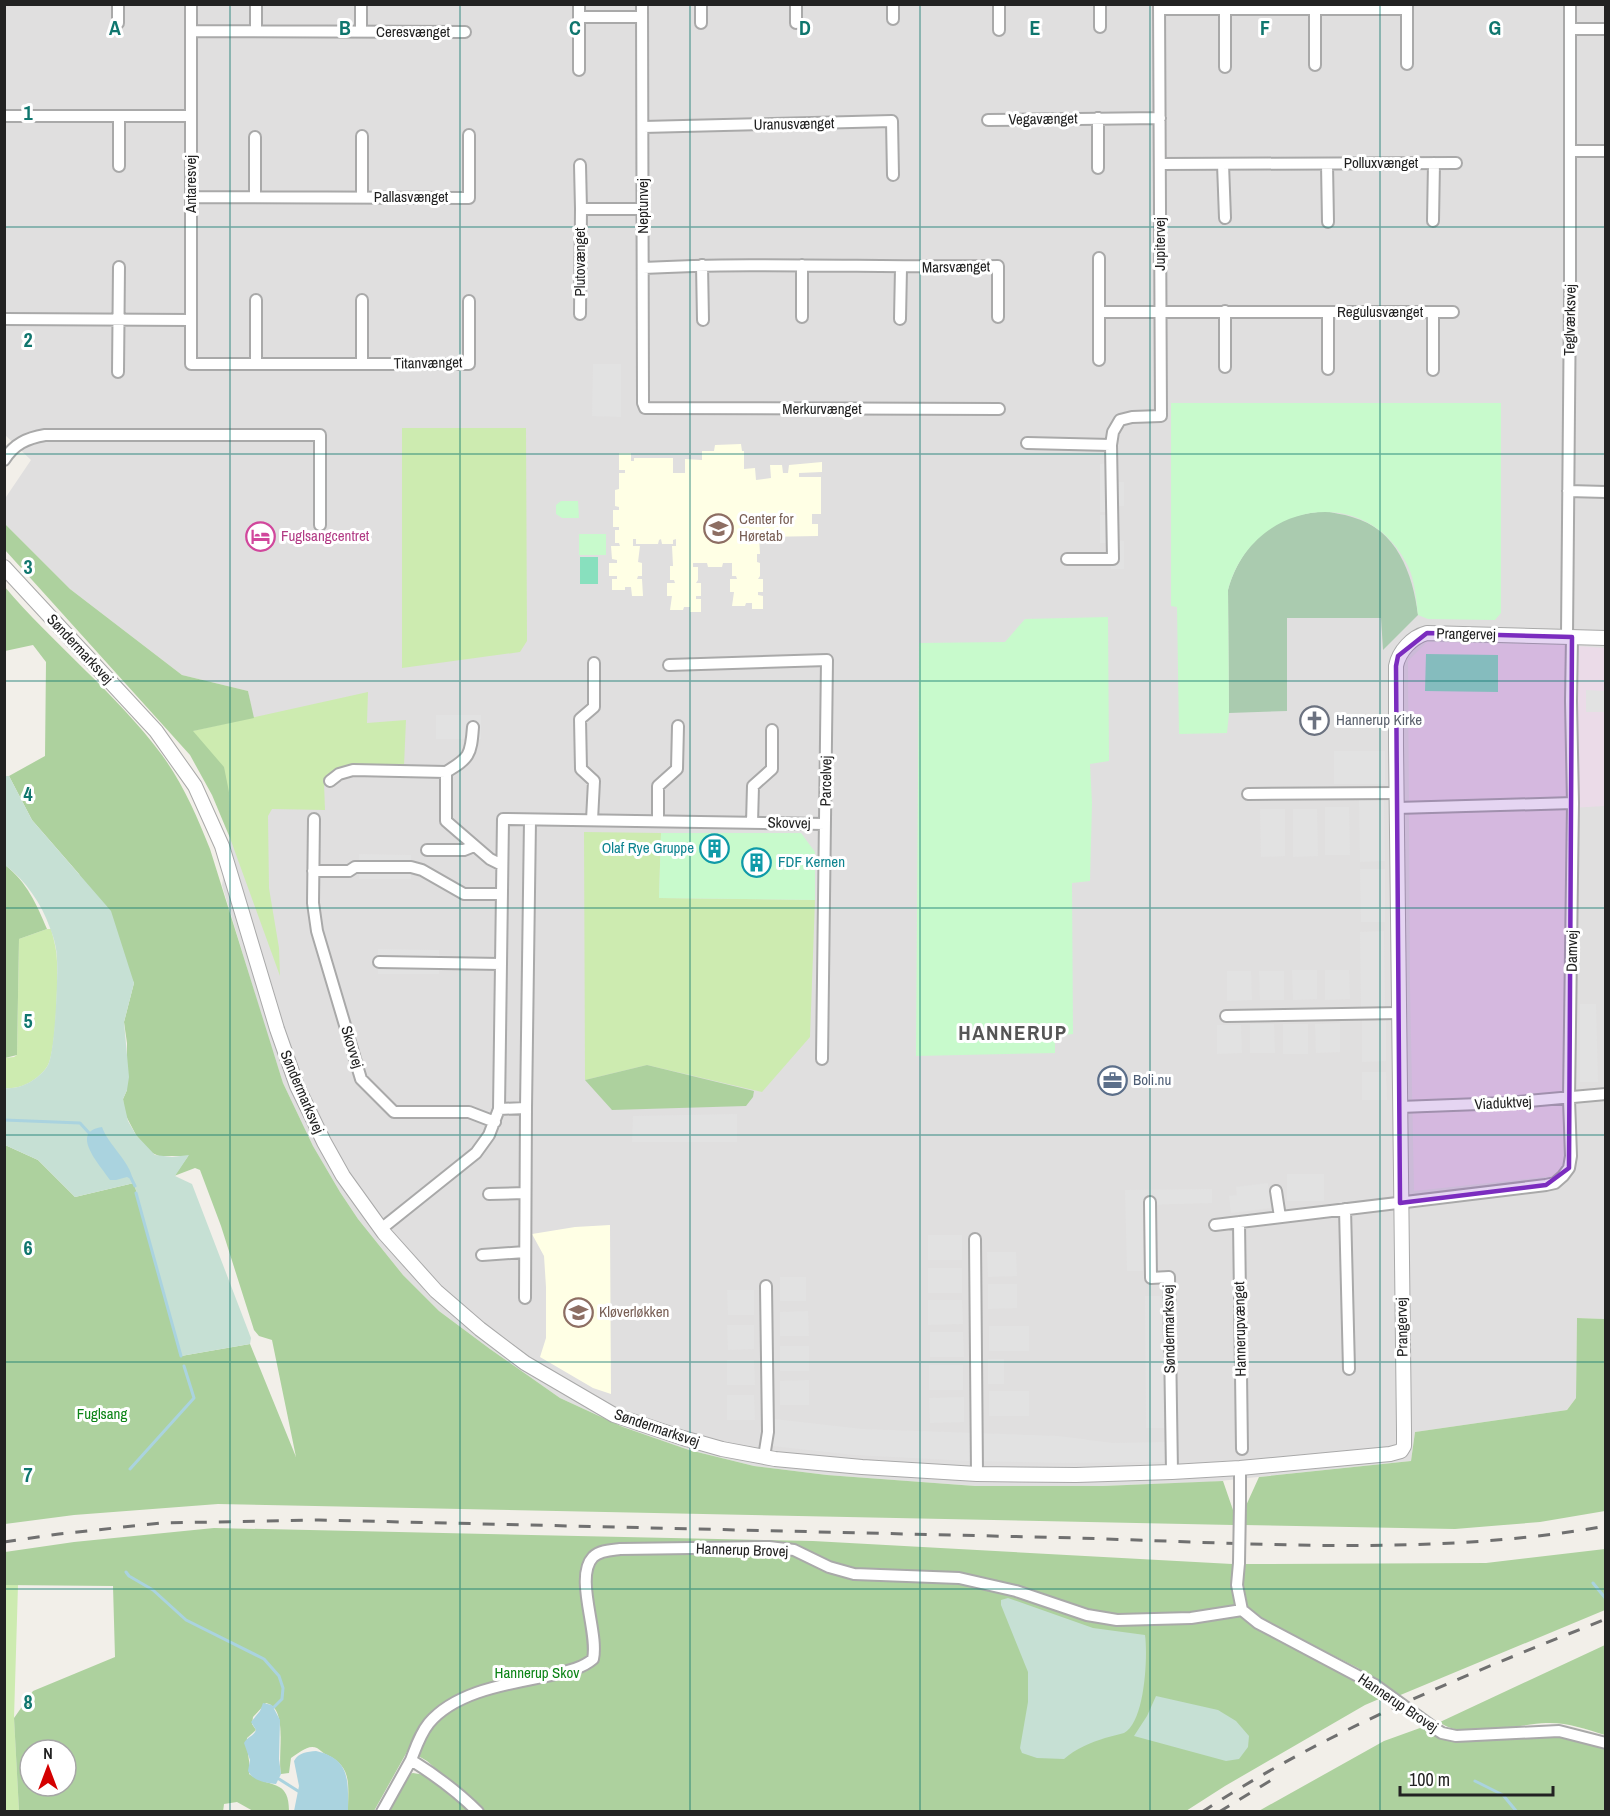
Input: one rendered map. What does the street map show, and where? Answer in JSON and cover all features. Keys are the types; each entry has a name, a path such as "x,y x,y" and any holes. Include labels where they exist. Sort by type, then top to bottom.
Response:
{"street":[{"path":"118,4 118,23"},
{"name":"Antaresvej","path":"190,364 191,4"},
{"path":"256,4 256,32"},
{"name":"Ceresvænget","path":"361,4 361,32"},
{"path":"579,4 579,70"},
{"name":"Neptunvej","path":"642,4 643,403 645,408"},
{"path":"701,4 701,23"},
{"path":"796,4 796,23"},
{"path":"893,4 893,19"},
{"path":"999,4 999,30"},
{"path":"1100,4 1100,27"},
{"name":"Teglværksvej","path":"1569,637 1570,4"},
{"path":"1159,7 1407,7 1407,64"},
{"name":"Jupitervej","path":"1067,559 1113,559 1111,445 1113,432 1120,420 1132,417 1161,416 1159,7"},
{"path":"1225,7 1225,67"},
{"path":"1315,7 1315,65"},
{"path":"579,17 642,16"},
{"path":"1570,29 1605,29"},
{"name":"Ceresvænget","path":"191,31 465,32"},
{"path":"4,116 191,116"},
{"path":"119,116 119,166"},
{"name":"Vegavænget","path":"1098,118 1098,168"},
{"name":"Vegavænget","path":"988,120 1160,118"},
{"name":"Uranusvænget","path":"642,127 892,121 893,175"},
{"name":"Pallasvænget","path":"191,197 469,198 469,135"},
{"name":"Pallasvænget","path":"362,136 362,197"},
{"path":"255,137 255,197"},
{"path":"1570,151 1605,151"},
{"name":"Polluxvænget","path":"1433,221 1434,163"},
{"name":"Polluxvænget","path":"1160,164 1456,163"},
{"path":"1223,164 1225,218"},
{"name":"Polluxvænget","path":"1327,164 1328,222"},
{"name":"Plutovænget","path":"580,165 580,314"},
{"name":"Plutovænget","path":"580,209 643,208"},
{"path":"1099,360 1100,258"},
{"path":"702,265 703,320"},
{"name":"Marsvænget","path":"643,268 702,265 901,268 998,266 998,317"},
{"path":"802,265 802,317"},
{"path":"118,267 118,372"},
{"name":"Marsvænget","path":"900,319 901,268"},
{"path":"256,300 256,364"},
{"path":"362,300 362,364"},
{"name":"Titanvænget","path":"190,364 469,364 469,301"},
{"name":"Regulusvænget","path":"1099,312 1453,312"},
{"path":"1225,312 1225,367"},
{"name":"Regulusvænget","path":"1328,312 1328,369"},
{"name":"Regulusvænget","path":"1433,312 1433,370"},
{"path":"4,319 191,320"},
{"name":"Merkurvænget","path":"645,408 999,409"},
{"path":"4,460 16,445 31,437 45,435 320,435 320,525"},
{"path":"1027,443 1111,445"},
{"path":"1568,491 1605,492"},
{"name":"Søndermarksvej","path":"4,567 156,731 195,786 222,846 277,1029 297,1086 328,1150 354,1191 405,1258 458,1310 519,1358 562,1386 598,1404 614,1415 683,1438 764,1457 862,1467 977,1474 1172,1473 1390,1455 1401,1451"},
{"name":"Prangervej","path":"1401,1451 1404,1446 1404,1432 1400,1203 1396,666 1398,656 1413,640 1427,633 1605,638"},
{"name":"Damvej","path":"1569,637 1573,774 1569,1099"},
{"name":"Parcelvej","path":"669,665 827,660 822,1059"},
{"path":"592,820 594,781 581,769 580,719 594,707 594,663"},
{"path":"658,821 658,786 677,769 678,726"},
{"path":"330,781 339,774 353,770 446,772 466,759 472,744 473,728"},
{"name":"Skovvej","path":"752,823 753,786 772,769 772,730"},
{"path":"446,772 446,821 490,859 502,865"},
{"path":"1248,794 1397,793"},
{"path":"1397,808 1573,803"},
{"name":"Skovvej","path":"314,819 313,903 316,931 362,1079 394,1112 469,1112 495,1122"},
{"name":"Skovvej","path":"381,1229 477,1153 489,1135 499,1109 503,819 825,824"},
{"path":"525,1298 530,820"},
{"path":"427,850 464,850 474,846"},
{"path":"314,871 349,871 355,867 411,867 422,870 464,894 502,894"},
{"path":"380,962 501,964"},
{"path":"1226,1016 1399,1013"},
{"name":"Viaduktvej","path":"1400,1107 1506,1103 1605,1094"},
{"path":"1215,1226 1555,1183 1569,1168 1571,1156 1569,1099"},
{"path":"499,1109 526,1108"},
{"path":"1276,1191 1281,1217"},
{"path":"489,1194 525,1193"},
{"name":"Søndermarksvej","path":"1150,1202 1150,1278 1169,1277 1172,1473"},
{"path":"1345,1209 1349,1369"},
{"name":"Hannerupvænget","path":"1239,1222 1242,1449"},
{"path":"975,1239 977,1474"},
{"path":"482,1255 525,1252"},
{"path":"764,1457 768,1432 766,1286"},
{"path":"1242,1435 1255,1435"},
{"path":"1240,1468 1237,1586 1242,1610"},
{"name":"Hannerup Brovej","path":"411,1760 419,1738 429,1724 452,1704 520,1682 573,1670 593,1659 594,1635 586,1600 589,1564 594,1556 604,1551 620,1549 769,1547 794,1550 829,1567 854,1574 959,1578 1016,1591 1087,1615 1117,1620 1191,1618 1242,1610 1258,1623 1375,1685 1442,1733 1456,1736 1559,1731 1605,1743"},
{"path":"382,1812 411,1760 464,1797 478,1812"}],"highlighted area":[{"path":"1427,633 1572,637 1569,1168 1546,1185 1400,1203 1396,666 1398,656"}],"shaded area":[{"path":"4,5 1605,5 1606,1319 1577,1318 1576,1398 1567,1410 1415,1432 1411,1461 1210,1482 1103,1486 975,1486 827,1475 754,1466 689,1450 623,1427 560,1398 439,1311 403,1275 358,1219 340,1192 313,1146 283,1083 267,1034 222,885 230,838 229,792 192,731 253,718 248,691 182,675 70,589 5,524 6,497 31,460 5,435"},
{"path":"593,364 621,364 621,417 592,416"},
{"name":"Center for Høretab","path":"741,444 742,451 744,451 744,469 755,468 756,480 771,478 770,465 782,465 783,473 788,473 789,465 822,462 822,472 799,473 799,477 821,477 821,514 812,514 812,524 818,524 818,536 759,537 760,554 757,554 757,562 760,563 760,576 758,579 763,579 763,592 758,592 758,595 763,596 763,609 752,609 752,603 746,603 745,606 732,606 734,592 730,592 730,579 737,579 736,576 732,576 732,563 723,563 722,567 708,567 707,563 693,563 693,567 698,567 696,583 701,583 701,596 696,596 696,599 701,599 701,612 690,612 690,607 684,607 683,610 670,610 672,596 667,596 667,583 675,583 674,580 670,580 670,566 673,566 672,546 676,546 676,539 673,540 673,544 662,544 661,539 658,544 636,544 636,539 633,539 633,546 640,546 638,562 642,563 642,576 638,576 637,579 642,579 643,596 632,596 631,587 625,587 625,590 612,590 612,579 617,579 617,576 609,576 609,563 617,563 617,560 612,559 611,546 620,546 619,543 615,543 615,530 619,530 619,527 613,527 613,510 619,510 619,507 615,506 615,490 619,489 619,473 625,473 625,470 619,470 619,453 631,453 631,461 634,461 634,458 673,458 673,473 685,473 685,459 702,460 702,451 714,451 715,445"},
{"path":"1109,463 1109,482 1124,482 1124,506 1109,506 1109,512 1100,512 1100,464"},
{"path":"1324,511 1368,523 1391,542 1407,569 1418,615 1383,650 1381,618 1287,618 1287,711 1229,713 1228,590 1236,568 1257,538 1276,524 1296,516"},
{"path":"1100,515 1113,515 1114,540 1124,541 1124,569 1111,569 1111,543 1100,543"},
{"path":"1427,642 1605,648 1605,806 1570,808 1563,1175 1414,1191 1408,661"},
{"path":"1586,690 1605,691 1605,712 1586,712"},
{"path":"436,715 481,715 481,739 436,739"},
{"path":"1334,751 1385,751 1385,784 1334,784"},
{"path":"5,776 9,776 32,820 111,911 134,983 124,1022 129,1077 123,1099 128,1121 136,1135 155,1155 172,1157 189,1155 175,1176 192,1184 251,1338 250,1344 181,1356 134,1183 75,1197 38,1160 5,1145 5,1088 17,1087 35,1079 48,1065 56,1014 57,956 55,944 42,910 26,885 5,865"},
{"path":"1359,799 1384,799 1385,861 1360,862"},
{"path":"1325,807 1349,807 1350,855 1325,855"},
{"path":"1260,809 1285,809 1285,856 1261,857"},
{"path":"1293,809 1317,809 1318,856 1293,857"},
{"path":"359,854 411,855 411,879 359,879"},
{"path":"1360,869 1385,869 1385,922 1361,922"},
{"path":"1384,931 1385,1007 1361,1007 1360,932"},
{"path":"378,949 439,950 439,974 378,974"},
{"path":"1292,970 1317,970 1317,999 1293,1000"},
{"path":"1325,970 1349,970 1350,999 1325,1000"},
{"path":"1227,971 1251,971 1252,1000 1227,1001"},
{"path":"1259,971 1284,971 1284,1000 1260,1000"},
{"path":"1580,1004 1596,1004 1598,1082 1580,1082"},
{"path":"1362,1020 1386,1020 1386,1061 1362,1062"},
{"path":"1340,1023 1340,1052 1316,1053 1315,1024"},
{"path":"1250,1024 1274,1024 1275,1053 1250,1053"},
{"path":"1283,1024 1308,1024 1308,1054 1283,1054"},
{"path":"1217,1025 1241,1025 1242,1053 1217,1054"},
{"path":"1362,1072 1386,1072 1387,1100 1362,1100"},
{"path":"737,1114 737,1142 632,1142 633,1116"},
{"path":"1287,1174 1324,1174 1324,1201 1287,1201"},
{"path":"1268,1183 1271,1208 1231,1213 1229,1196 1237,1195 1236,1187"},
{"path":"1212,1189 1212,1203 1143,1205 1143,1271 1127,1271 1125,1190"},
{"name":"Kløverløkken","path":"610,1225 611,1394 593,1388 540,1357 546,1338 544,1256 532,1234 575,1227"},
{"path":"928,1235 962,1235 962,1260 928,1260"},
{"path":"987,1252 1016,1252 1017,1276 988,1277"},
{"path":"928,1268 962,1268 962,1293 928,1293"},
{"path":"780,1277 806,1277 806,1301 780,1301"},
{"path":"988,1284 1017,1284 1017,1308 988,1309"},
{"path":"727,1290 754,1290 754,1315 728,1315"},
{"path":"1145,1296 1163,1296 1164,1428 1146,1428"},
{"path":"928,1300 962,1300 963,1324 928,1325"},
{"path":"808,1311 809,1336 780,1336 780,1312"},
{"path":"727,1325 754,1325 754,1349 728,1350"},
{"path":"989,1326 1029,1326 1029,1351 989,1351"},
{"path":"930,1332 963,1332 964,1357 930,1357"},
{"path":"780,1346 809,1346 809,1371 780,1371"},
{"path":"988,1359 1004,1359 1004,1384 988,1384"},
{"path":"727,1360 754,1360 755,1385 727,1385"},
{"path":"929,1365 963,1365 963,1390 929,1390"},
{"path":"809,1380 809,1405 780,1405 780,1381"},
{"path":"989,1391 1029,1391 1029,1416 989,1416"},
{"path":"727,1395 754,1395 755,1420 727,1420"},
{"path":"964,1397 964,1422 930,1423 929,1398"},
{"path":"774,1419 862,1429 1059,1436 1112,1443 1166,1442 1166,1462 971,1461 854,1455 772,1446"},
{"path":"1008,1598 1093,1628 1145,1635 1146,1658 1141,1703 1137,1716 1124,1733 1089,1744 1064,1759 1037,1758 1022,1753 1020,1748 1028,1702 1028,1672 1001,1605 1001,1600"},
{"path":"1156,1696 1218,1710 1236,1721 1249,1736 1248,1747 1239,1759 1226,1761 1134,1736"}],"green space":[{"path":"1171,403 1501,403 1501,613 1495,620 1428,619 1418,615 1414,584 1408,566 1389,539 1365,522 1339,513 1311,513 1284,521 1260,537 1241,560 1228,590 1229,713 1227,733 1179,734 1177,607 1171,606"},
{"path":"402,428 526,428 527,641 520,652 402,668"},
{"path":"561,501 578,501 579,518 562,518 556,514 556,505"},
{"path":"5,524 70,589 182,675 248,691 254,718 193,731 224,767 229,792 230,838 212,795 190,755 5,550"},
{"path":"579,534 606,534 606,555 579,555"},
{"path":"580,557 598,557 598,584 580,584"},
{"name":"Fuglsang","path":"4,586 43,629 125,711 144,732 177,777 210,849 283,1083 313,1146 358,1219 403,1275 439,1311 560,1398 623,1427 689,1450 754,1466 827,1475 975,1486 1103,1486 1223,1481 1233,1510 1233,1525 218,1504 74,1515 5,1524 5,1145 38,1160 75,1197 134,1183 181,1356 250,1344 296,1457 272,1340 259,1336 254,1330 221,1226 200,1170 195,1168 174,1176 188,1156 159,1156 150,1152 136,1135 124,1112 123,1099 127,1090 127,1043 124,1022 134,983 79,874 32,820 9,776 45,756 46,662 33,645 5,651"},
{"path":"1108,617 1109,761 1090,764 1092,803 1090,881 1072,883 1073,1034 1055,1036 1055,1053 916,1056 919,643 1005,642 1025,619"},
{"path":"1426,654 1498,655 1498,692 1425,691"},
{"path":"368,692 367,723 406,720 404,766 348,765 336,770 324,783 325,810 272,809 268,816 269,888 279,948 280,976 230,838 229,792 192,731"},
{"path":"584,832 661,833 659,898 815,900 810,1037 762,1092 647,1065 585,1080"},
{"path":"661,833 801,833 815,852 815,900 659,898"},
{"path":"5,865 25,886 47,929 19,939 17,1055 5,1058"},
{"path":"51,929 57,962 56,1015 51,1057 45,1070 35,1079 24,1085 5,1088 5,1058 17,1055 19,939"},
{"path":"647,1065 754,1091 753,1097 746,1106 612,1110 585,1080"},
{"path":"1577,1318 1605,1319 1605,1511 1540,1522 1455,1529 1244,1525 1244,1510 1259,1477 1411,1461 1415,1432 1567,1410 1576,1398"},
{"name":"Hannerup Skov","path":"214,1528 813,1541 1232,1564 1235,1604 1243,1619 1351,1678 1379,1699 1225,1786 1186,1811 484,1811 427,1761 408,1750 374,1811 348,1811 348,1785 345,1770 334,1759 317,1748 307,1748 291,1758 289,1773 281,1774 280,1723 273,1707 266,1703 253,1717 252,1724 256,1730 247,1738 249,1774 282,1789 286,1793 289,1811 253,1811 237,1802 224,1804 223,1812 19,1811 18,1798 78,1798 78,1738 18,1738 18,1792 14,1718 33,1691 115,1657 113,1586 5,1585 5,1552 74,1542"},
{"path":"1605,1549 1605,1610 1398,1696 1358,1668 1261,1619 1248,1607 1242,1588 1243,1564 1486,1563"},
{"path":"5,1585 18,1585 14,1718 19,1811 5,1812"},
{"path":"1605,1645 1605,1735 1576,1726 1553,1723 1490,1730 1461,1730 1440,1722"},
{"path":"1420,1728 1446,1739 1557,1735 1605,1747 1606,1809 1603,1811 1257,1812 1384,1741"},
{"path":"409,1774 425,1775 469,1811 388,1812"}],"water":[{"path":"102,1127 127,1166 133,1180 127,1177 110,1180 90,1150 87,1142 88,1135 92,1130"},
{"path":"263,1703 272,1705 280,1720 281,1774 276,1784 256,1779 248,1771 250,1760 244,1743 256,1730 251,1722"},
{"path":"316,1751 336,1760 342,1766 347,1781 348,1811 294,1811 299,1786 294,1761 301,1754"}],"waterway":[{"path":"4,1120 80,1123 90,1134"},
{"path":"131,1178 135,1186"},
{"path":"136,1193 181,1356"},
{"path":"130,1469 194,1398 184,1366"},
{"path":"126,1572 153,1590 186,1620 264,1659 279,1676 283,1688 282,1699 274,1707"},
{"path":"1593,1583 1606,1599"},
{"path":"279,1779 298,1791"},
{"path":"1475,1781 1503,1795 1517,1812"}],"railway":[{"path":"4,1542 161,1523 319,1520 1341,1546 1475,1542 1541,1536 1606,1526"},
{"path":"1202,1812 1250,1782 1348,1729 1450,1683 1606,1619"},
{"path":"1219,1812 1278,1776"}],"place":[{"name":"Center for Høretab","path":"718,528"},
{"name":"Fuglsangcentret","path":"260,536"},
{"name":"Hannerup Kirke","path":"1315,720"},
{"name":"Olaf Rye Gruppe","path":"715,848"},
{"name":"FDF Kernen","path":"757,862"},
{"name":"Boli.nu","path":"1112,1080"},
{"name":"Kløverløkken","path":"578,1312"}],"district":[{"name":"HANNERUP","path":"1013,1033"}]}
